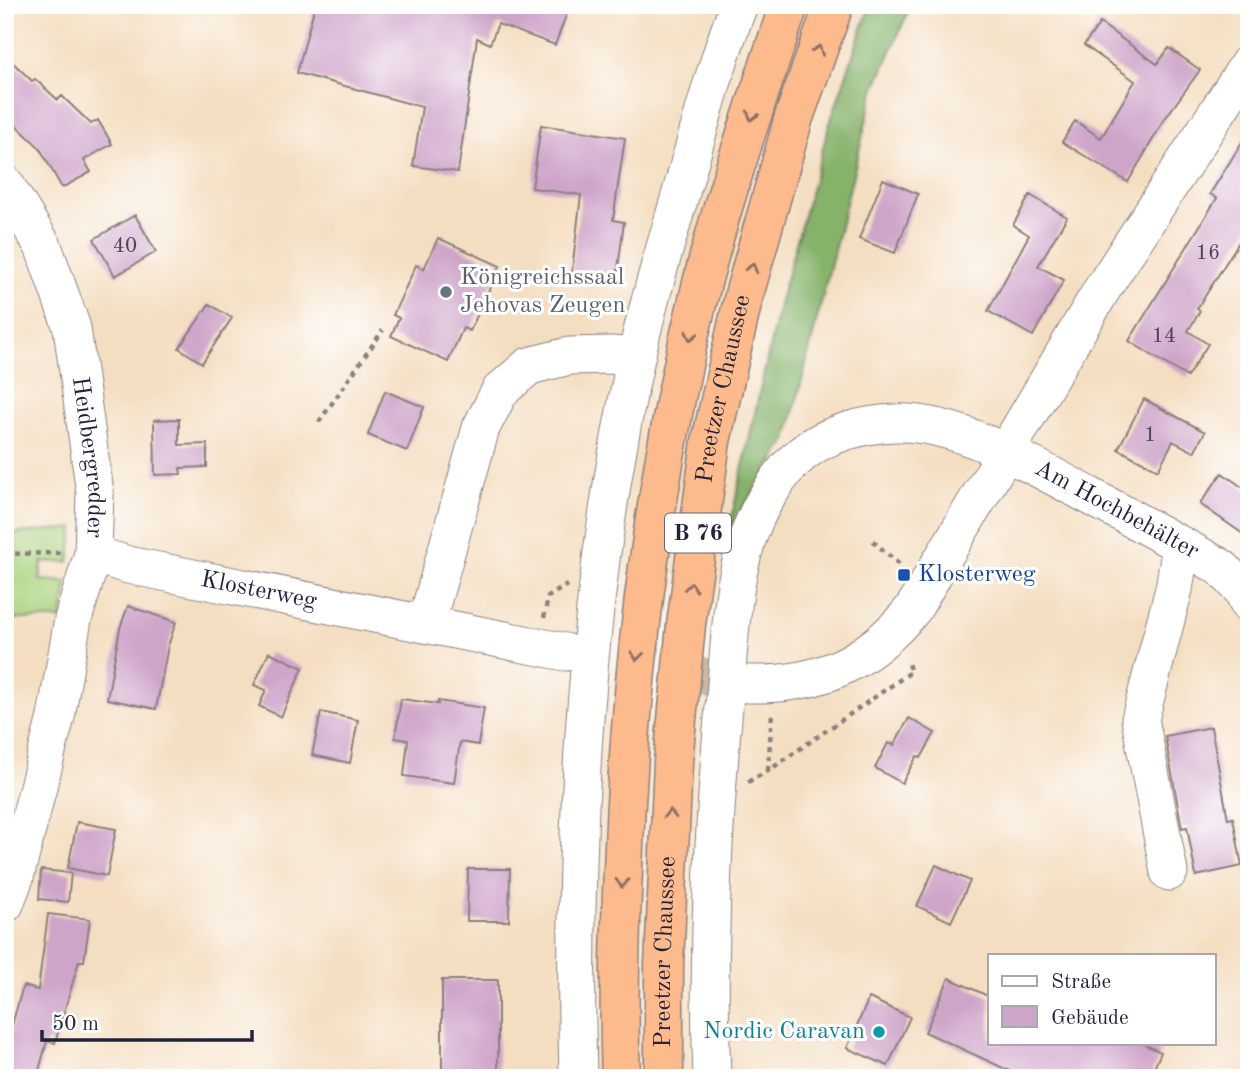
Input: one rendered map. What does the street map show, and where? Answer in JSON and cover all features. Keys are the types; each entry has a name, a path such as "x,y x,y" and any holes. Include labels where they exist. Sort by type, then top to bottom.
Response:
{"highway":[{"name":"Preetzer Chaussee","path":"621,1078 620,951 625,809 634,685 650,554 670,435 702,283 755,106 789,5"},
{"name":"Preetzer Chaussee","path":"664,1078 664,965 673,762 686,625 711,441 744,295 794,117 834,5"}],"street":[{"path":"578,1078 575,973 580,791 598,590 613,478 636,357 700,126 739,5"},
{"path":"761,685 808,680 856,661 896,630 913,609 1101,291 1249,63"},
{"name":"Heidbergredder","path":"5,184 43,246 72,328 95,492 93,554 73,618 56,717 15,877 5,904"},
{"path":"426,624 481,428 500,391 529,366 569,356 636,357"},
{"name":"Preetzer Chaussee","path":"712,1078 710,997 715,802 732,617 738,575 749,534 769,493 803,453 824,441 871,426 896,423 928,426 1006,451"},
{"name":"Am Hochbehälter","path":"1006,451 1222,568 1243,592 1249,605"},
{"path":"1169,872 1140,719 1174,589 1181,545"},
{"name":"Klosterweg","path":"93,554 128,565 552,650"}],"path":[{"path":"319,422 383,330"},
{"path":"5,554 93,554"},
{"path":"552,650 548,597 571,583"},
{"path":"744,784 768,771 911,672 896,630"},
{"path":"761,685 768,771"}],"green space":[{"path":"870,5 911,5 874,90 787,440 729,529 780,301 829,126"},
{"path":"74,528 69,562 42,562 40,580 67,582 62,619 5,619 5,534"}],"building":[{"path":"315,5 570,5 555,45 498,24 490,44 477,38 458,172 413,166 422,107 297,73"},
{"path":"1100,23 1157,64 1169,48 1200,70 1164,120 1128,182 1062,142 1075,121 1101,138 1135,81 1084,45"},
{"path":"5,55 32,81 35,79 58,100 62,96 91,124 98,120 112,144 84,160 91,172 62,188 39,147 5,115"},
{"path":"541,125 625,138 613,220 624,222 616,284 571,279 581,195 532,188"},
{"path":"1249,131 1249,226 1197,309 1200,311 1188,331 1208,344 1187,377 1129,341 1217,198 1210,194"},
{"path":"883,179 918,194 895,253 859,239"},
{"path":"1030,195 1067,217 1038,266 1064,280 1033,336 988,311 1029,235 1013,225"},
{"path":"135,215 156,252 115,276 94,239"},
{"name":"Königreichssaal Jehovas Zeugen","path":"438,238 500,266 470,331 463,328 448,362 391,336 399,318 393,315 416,265 424,269"},
{"path":"209,304 232,318 202,363 179,348"},
{"path":"385,391 424,407 407,451 368,435"},
{"path":"1144,399 1205,432 1194,452 1173,441 1158,470 1118,449"},
{"path":"179,419 179,445 207,444 207,467 180,468 181,474 155,475 154,420"},
{"path":"1222,473 1249,492 1249,538 1200,504"},
{"path":"128,606 176,622 168,646 156,709 107,699 120,628"},
{"path":"269,652 303,668 281,717 259,706 266,690 254,685"},
{"path":"401,699 484,708 478,745 460,742 454,783 404,776 408,740 395,738"},
{"path":"321,712 358,720 350,763 312,755"},
{"path":"909,718 935,733 921,758 917,756 902,783 875,768 888,743 894,745"},
{"path":"1211,727 1228,819 1233,818 1242,866 1196,876 1187,827 1182,828 1165,736"},
{"path":"77,822 116,829 107,876 68,868"},
{"path":"936,865 970,881 951,922 917,906"},
{"path":"468,869 510,869 509,921 467,921"},
{"path":"41,870 71,873 68,902 39,899"},
{"path":"48,914 90,919 84,961 79,961 55,1043 47,1041 37,1078 22,1078 5,1073 5,1050 23,986 38,990"},
{"path":"949,978 988,996 988,1044 1143,1044 1161,1052 1150,1078 1025,1078 925,1032"},
{"path":"442,980 498,980 498,1078 442,1078"},
{"name":"Nordic Caravan","path":"869,998 910,1017 888,1066 847,1048"}],"tunnel":[{"path":"565,652 748,684"}],"place":[{"name":"Königreichssaal Jehovas Zeugen","path":"446,292"},
{"name":"Klosterweg","path":"904,575"},
{"name":"Nordic Caravan","path":"879,1032"}]}
